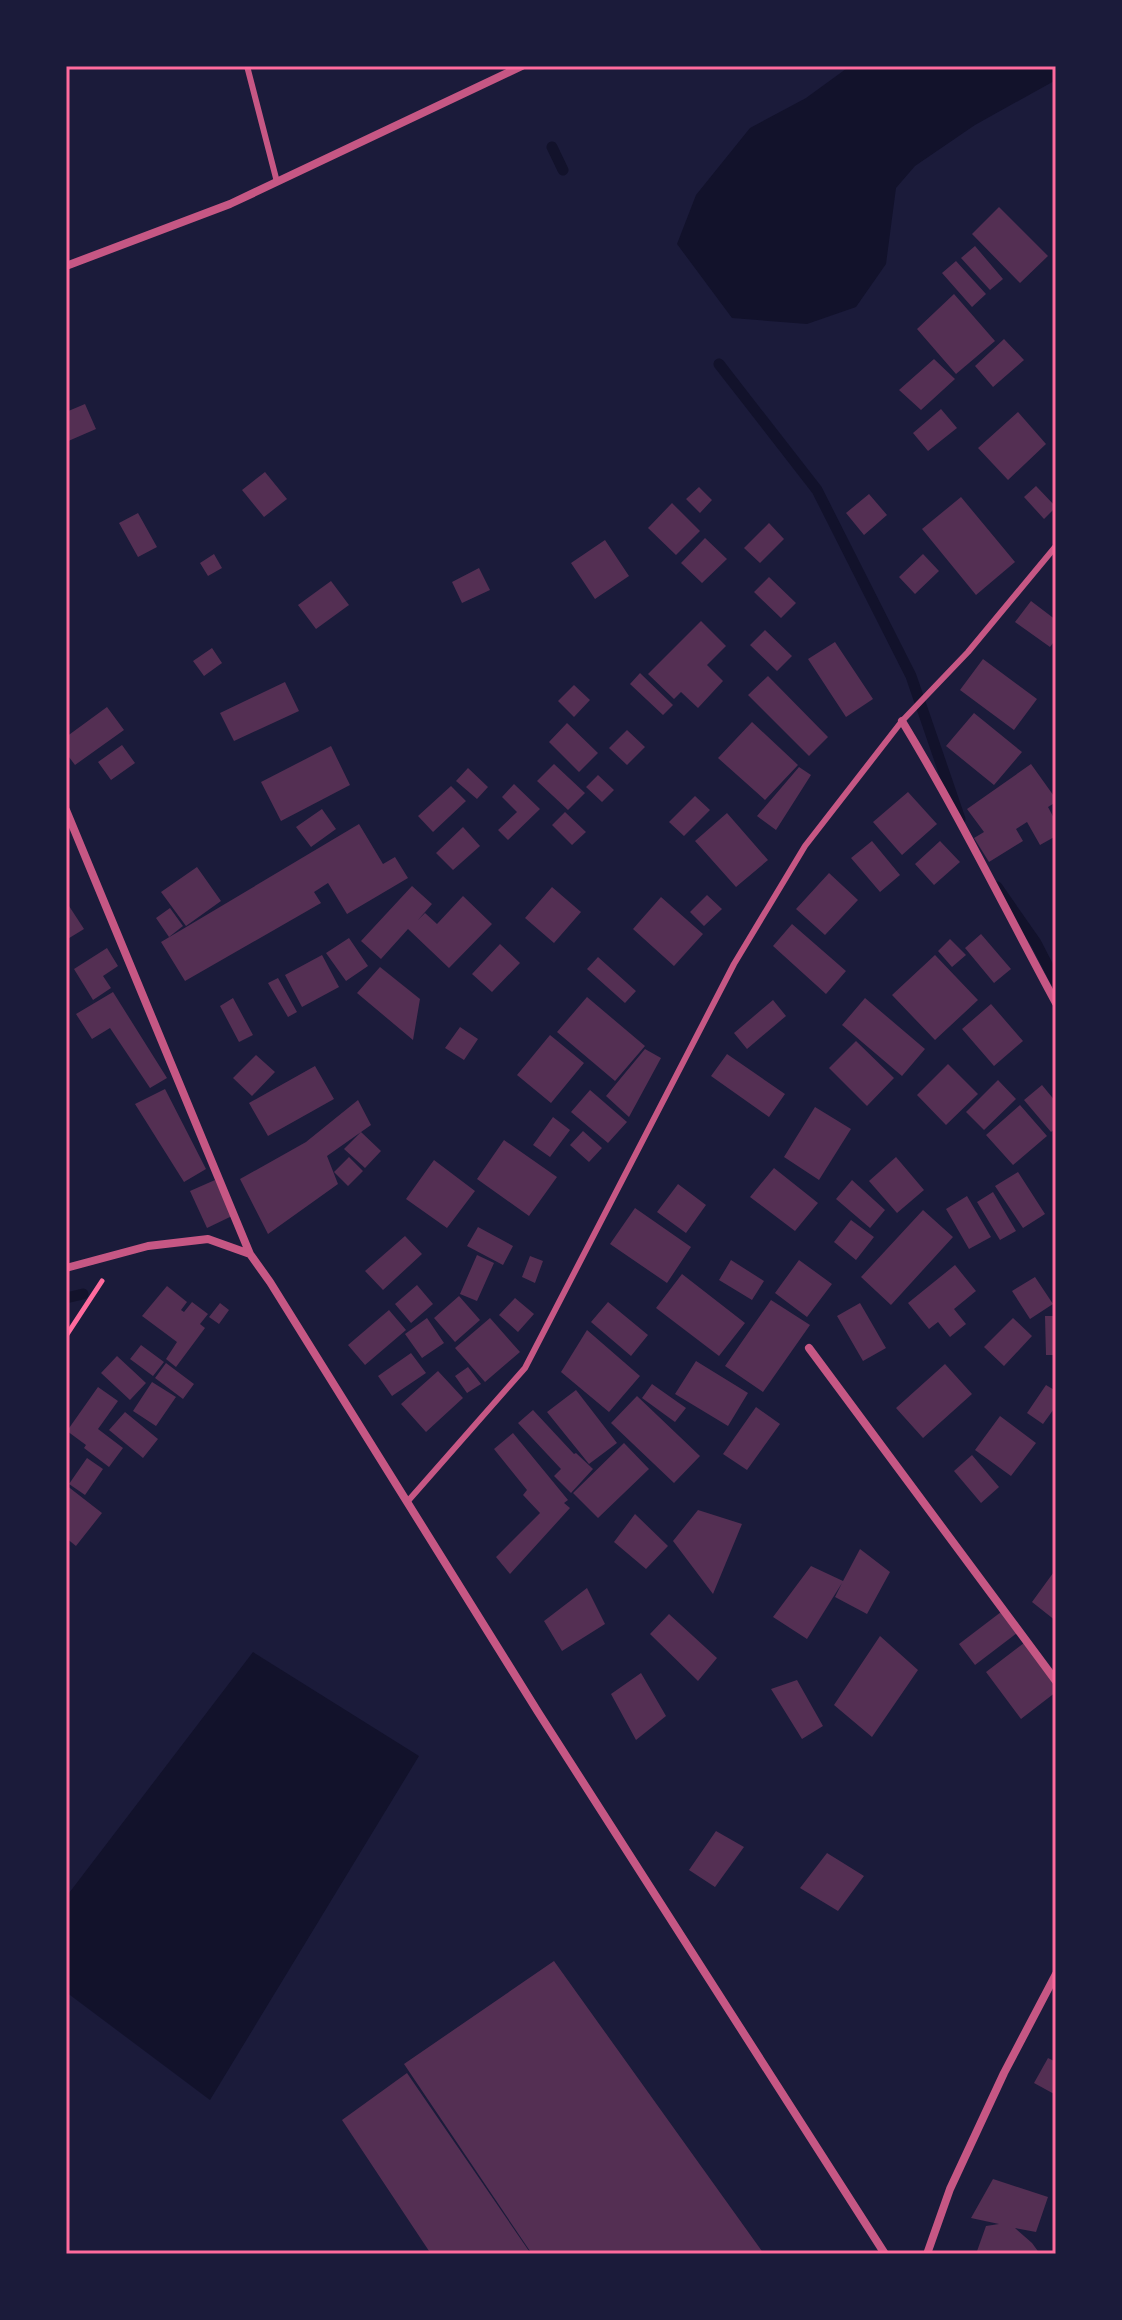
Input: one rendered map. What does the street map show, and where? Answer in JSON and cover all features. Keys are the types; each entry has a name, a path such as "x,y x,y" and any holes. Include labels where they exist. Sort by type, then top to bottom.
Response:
{"street":[{"path":"66,266 230,204 522,66"},
{"path":"902,721 941,785 1056,1003"},
{"path":"66,810 250,1254 885,2254"},
{"path":"66,1268 148,1246 208,1239 250,1254"},
{"path":"809,1348 1056,1681"},
{"path":"927,2254 950,2189 1004,2073 1056,1974"}],"lane":[{"path":"247,66 277,182"},
{"path":"408,1501 525,1368 734,964 805,846 902,721 968,652 1056,546"}],"path":[{"path":"66,1336 120,1253"}],"shaded area":[{"path":"850,66 1056,66 1056,80 975,125 915,166 896,188 886,264 856,307 807,324 732,318 677,244 696,195 750,128 806,98"},
{"path":"253,1652 419,1756 210,2100 66,1992 66,1897"}],"building":[{"path":"999,207 1048,256 1020,283 972,234"},
{"path":"975,246 1003,279 990,290 961,258"},
{"path":"956,261 986,294 972,307 942,273"},
{"path":"954,294 995,341 956,374 917,329"},
{"path":"1004,339 1024,360 993,387 975,366"},
{"path":"934,359 955,379 921,410 899,390"},
{"path":"85,404 96,429 66,442 66,412"},
{"path":"941,409 957,428 928,451 913,433"},
{"path":"1018,412 1046,444 1008,480 978,448"},
{"path":"265,472 287,499 264,517 242,490"},
{"path":"1036,486 1056,507 1044,519 1024,497"},
{"path":"699,487 712,500 700,513 686,499"},
{"path":"869,494 887,515 864,535 846,513"},
{"path":"961,497 1015,562 976,595 922,529"},
{"path":"672,503 700,531 676,555 648,528"},
{"path":"138,513 157,547 138,557 119,523"},
{"path":"769,523 784,539 760,563 744,548"},
{"path":"705,538 727,559 702,583 681,563"},
{"path":"605,540 629,576 595,599 571,563"},
{"path":"214,554 222,568 208,576 200,563"},
{"path":"923,554 939,571 915,594 899,577"},
{"path":"479,568 490,590 462,603 452,582"},
{"path":"769,577 796,603 781,618 754,592"},
{"path":"331,581 349,605 316,629 298,605"},
{"path":"1031,601 1056,620 1056,639 1050,647 1015,622"},
{"path":"701,621 726,646 707,665 723,681 698,708 681,692 674,699 648,674"},
{"path":"765,630 792,656 777,671 750,645"},
{"path":"835,642 873,699 846,717 808,659"},
{"path":"212,648 222,663 204,676 193,661"},
{"path":"983,659 1037,699 1014,730 960,690"},
{"path":"640,673 673,705 663,715 630,684"},
{"path":"768,676 828,737 809,756 748,695"},
{"path":"285,682 299,711 234,741 220,713"},
{"path":"574,685 590,700 574,717 558,701"},
{"path":"107,707 124,730 75,765 66,753 66,737"},
{"path":"974,713 1022,752 994,785 946,746"},
{"path":"752,722 798,765 765,800 718,758"},
{"path":"567,723 598,753 579,772 549,742"},
{"path":"627,730 645,747 627,765 609,748"},
{"path":"122,745 135,763 111,780 98,762"},
{"path":"331,746 350,785 281,821 261,782"},
{"path":"554,764 585,793 568,810 537,781"},
{"path":"1031,764 1056,799 1048,807 1056,822 1056,836 1040,845 1027,822 1016,829 1023,841 989,862 974,838 984,832 967,809"},
{"path":"799,767 811,775 776,830 757,816"},
{"path":"468,768 488,787 477,799 456,781"},
{"path":"598,775 614,790 602,802 586,787"},
{"path":"514,784 540,809 508,840 498,830 517,812 502,797"},
{"path":"451,786 466,801 433,832 418,816"},
{"path":"908,792 937,824 902,855 873,822"},
{"path":"695,796 710,810 684,836 669,822"},
{"path":"322,809 336,829 311,847 296,827"},
{"path":"565,812 586,832 572,845 552,825"},
{"path":"727,813 768,860 736,887 695,841"},
{"path":"359,824 383,864 395,857 408,878 347,914 328,883 314,892 321,903 185,981 161,942"},
{"path":"463,827 480,846 453,870 436,853"},
{"path":"872,841 900,875 880,892 851,858"},
{"path":"940,841 960,862 934,885 915,864"},
{"path":"197,867 221,901 186,926 161,892"},
{"path":"829,873 858,900 825,935 796,909"},
{"path":"412,886 432,904 418,920 425,913 437,924 463,896 492,924 449,968 408,929 381,959 361,941"},
{"path":"552,887 581,912 554,943 525,918"},
{"path":"707,895 722,909 704,926 690,912"},
{"path":"661,897 703,934 674,966 633,929"},
{"path":"69,906 84,929 66,940 66,908"},
{"path":"170,908 183,926 169,937 156,918"},
{"path":"792,924 846,971 826,994 773,946"},
{"path":"981,934 1011,969 994,983 965,948"},
{"path":"349,938 368,966 346,981 326,953"},
{"path":"950,939 966,955 952,967 938,951"},
{"path":"500,944 520,963 492,992 472,974"},
{"path":"107,948 118,966 103,976 111,988 93,1000 74,969"},
{"path":"322,955 339,987 302,1007 285,975"},
{"path":"935,955 978,1000 935,1040 892,995"},
{"path":"598,957 636,991 625,1003 587,969"},
{"path":"380,967 420,999 413,1040 357,993"},
{"path":"278,978 297,1012 288,1017 268,983"},
{"path":"113,992 167,1078 150,1088 110,1028 92,1039 76,1014"},
{"path":"587,997 645,1046 615,1081 557,1032"},
{"path":"233,998 253,1035 239,1042 220,1006"},
{"path":"865,998 925,1049 902,1076 842,1025"},
{"path":"773,1000 786,1016 747,1049 734,1033"},
{"path":"991,1004 1023,1041 994,1066 962,1029"},
{"path":"460,1027 478,1039 464,1060 445,1048"},
{"path":"550,1035 584,1063 551,1103 517,1075"},
{"path":"856,1041 894,1078 867,1106 829,1068"},
{"path":"645,1049 661,1058 629,1117 606,1096"},
{"path":"727,1054 785,1094 769,1117 711,1076"},
{"path":"256,1055 275,1072 252,1096 233,1078"},
{"path":"948,1064 978,1094 946,1125 917,1095"},
{"path":"315,1066 334,1099 268,1136 249,1103"},
{"path":"998,1080 1016,1099 984,1130 966,1112"},
{"path":"1042,1085 1056,1102 1056,1128 1051,1132 1024,1100"},
{"path":"165,1089 206,1169 184,1182 135,1104"},
{"path":"590,1090 627,1122 608,1143 571,1112"},
{"path":"358,1100 371,1125 327,1156 338,1184 268,1234 240,1179 306,1142"},
{"path":"1020,1105 1047,1136 1013,1165 986,1135"},
{"path":"815,1107 851,1129 819,1180 784,1157"},
{"path":"553,1117 570,1130 550,1157 533,1145"},
{"path":"583,1131 602,1148 589,1162 570,1145"},
{"path":"361,1132 381,1151 365,1168 344,1149"},
{"path":"504,1140 557,1177 529,1216 477,1179"},
{"path":"349,1157 363,1171 348,1186 334,1172"},
{"path":"896,1157 924,1190 897,1213 869,1181"},
{"path":"434,1160 475,1191 447,1228 406,1199"},
{"path":"774,1168 818,1203 795,1231 750,1197"},
{"path":"1018,1172 1045,1214 1023,1228 995,1186"},
{"path":"215,1180 232,1216 207,1228 190,1191"},
{"path":"852,1180 885,1210 870,1228 836,1199"},
{"path":"678,1184 706,1205 686,1233 657,1212"},
{"path":"993,1192 1016,1231 1000,1240 977,1202"},
{"path":"967,1196 991,1237 969,1249 946,1209"},
{"path":"635,1208 691,1247 667,1283 610,1244"},
{"path":"923,1210 953,1237 891,1305 861,1277"},
{"path":"851,1220 874,1237 856,1260 834,1242"},
{"path":"478,1227 513,1246 503,1265 467,1246"},
{"path":"405,1236 422,1254 383,1290 365,1271"},
{"path":"477,1255 494,1263 477,1301 460,1294"},
{"path":"530,1256 543,1261 535,1283 522,1277"},
{"path":"731,1260 764,1281 752,1300 719,1280"},
{"path":"799,1260 832,1284 807,1317 775,1293"},
{"path":"955,1265 976,1291 954,1309 966,1324 950,1337 938,1322 929,1329 908,1303"},
{"path":"682,1274 745,1323 719,1356 656,1308"},
{"path":"1035,1277 1053,1304 1030,1319 1012,1291"},
{"path":"417,1285 433,1304 411,1323 395,1304"},
{"path":"167,1286 187,1302 181,1310 184,1312 192,1302 208,1314 200,1324 205,1328 176,1367 166,1359 177,1342 142,1316"},
{"path":"459,1296 480,1320 455,1342 434,1318"},
{"path":"515,1298 534,1314 518,1332 499,1315"},
{"path":"771,1300 810,1325 763,1392 725,1366"},
{"path":"608,1302 648,1335 631,1356 591,1322"},
{"path":"220,1303 229,1310 219,1324 209,1317"},
{"path":"860,1303 886,1348 863,1361 837,1316"},
{"path":"389,1310 406,1330 365,1365 348,1345"},
{"path":"1045,1316 1056,1316 1056,1355 1046,1355"},
{"path":"427,1318 444,1343 422,1358 405,1334"},
{"path":"490,1318 520,1352 485,1382 455,1348"},
{"path":"1013,1318 1032,1336 1004,1366 984,1347"},
{"path":"587,1330 640,1376 609,1412 561,1372"},
{"path":"141,1345 164,1362 153,1376 130,1359"},
{"path":"411,1353 426,1373 392,1396 378,1376"},
{"path":"117,1356 146,1383 130,1400 101,1373"},
{"path":"696,1361 748,1393 728,1426 675,1394"},
{"path":"166,1363 194,1384 183,1399 155,1378"},
{"path":"945,1364 972,1394 923,1438 896,1408"},
{"path":"468,1367 481,1384 467,1393 455,1376"},
{"path":"438,1371 463,1398 426,1432 401,1404"},
{"path":"152,1382 176,1397 156,1426 133,1411"},
{"path":"652,1384 686,1408 675,1422 642,1398"},
{"path":"1046,1385 1056,1391 1056,1406 1043,1424 1027,1413"},
{"path":"98,1387 118,1401 98,1429 123,1448 109,1467 67,1431"},
{"path":"576,1390 617,1443 589,1464 547,1412"},
{"path":"637,1396 700,1456 674,1483 611,1423"},
{"path":"756,1407 780,1424 747,1470 723,1454"},
{"path":"533,1410 574,1454 593,1469 571,1493 554,1476 561,1469 518,1423"},
{"path":"125,1412 158,1439 143,1458 109,1430"},
{"path":"1000,1416 1036,1443 1011,1476 975,1450"},
{"path":"513,1433 568,1500 564,1503 570,1508 510,1574 496,1557 540,1513 523,1495 527,1490 494,1449"},
{"path":"624,1443 649,1469 598,1518 573,1493"},
{"path":"972,1455 999,1487 981,1503 954,1471"},
{"path":"87,1458 103,1469 85,1495 69,1484"},
{"path":"66,1485 102,1513 76,1546 66,1538"},
{"path":"698,1510 742,1524 713,1594 673,1541"},
{"path":"635,1514 668,1546 646,1569 614,1542"},
{"path":"860,1549 890,1572 867,1614 835,1597 842,1583 807,1639 773,1617 811,1566 843,1581"},
{"path":"1056,1569 1056,1621 1032,1602"},
{"path":"587,1588 605,1624 562,1651 544,1621"},
{"path":"1001,1612 1017,1633 975,1665 959,1644"},
{"path":"669,1614 717,1658 698,1681 650,1634"},
{"path":"880,1636 918,1670 872,1737 834,1705"},
{"path":"1024,1643 1056,1684 1056,1692 1021,1719 986,1672"},
{"path":"641,1673 666,1716 636,1740 611,1694"},
{"path":"797,1680 823,1726 802,1739 771,1689"},
{"path":"716,1831 744,1847 715,1887 689,1870"},
{"path":"827,1853 864,1876 838,1911 800,1888"},
{"path":"554,1961 764,2254 532,2254 404,2064"},
{"path":"1048,2058 1056,2062 1056,2095 1034,2083"},
{"path":"407,2073 531,2254 431,2254 342,2120"},
{"path":"993,2179 1048,2197 1036,2232 1015,2228 1040,2254 976,2254 986,2226 999,2224 971,2218"}],"waterway":[{"path":"552,147 563,170"},
{"path":"719,364 817,490 911,676 960,819"},
{"path":"997,887 1036,943 1056,982"},
{"path":"66,1298 83,1294"}]}
